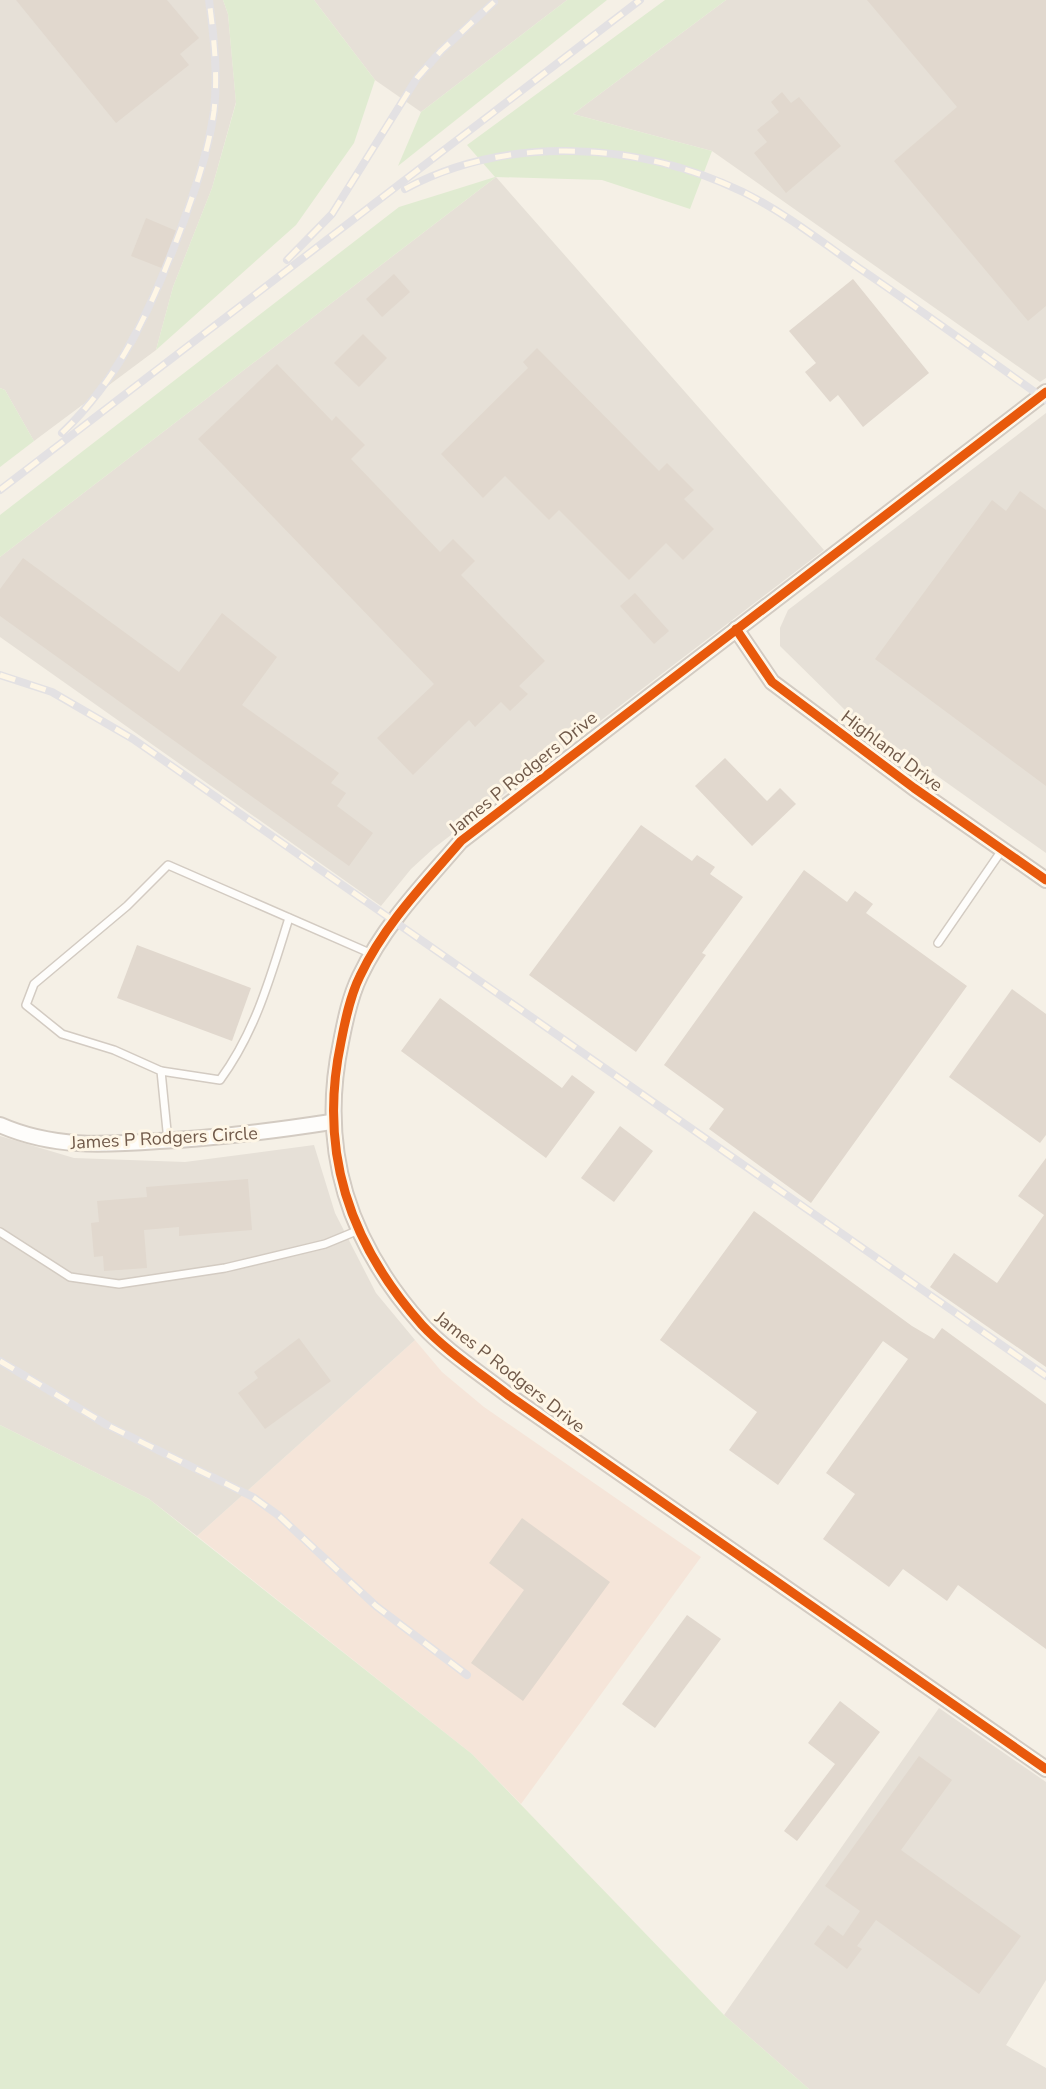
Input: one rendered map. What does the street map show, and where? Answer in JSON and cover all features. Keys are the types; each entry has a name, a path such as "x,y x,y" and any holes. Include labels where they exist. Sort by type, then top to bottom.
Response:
{"street":[{"name":"James P Rodgers Drive","path":"1046,392 461,841 393,921 359,978 344,1025 334,1073 331,1122 342,1182 359,1229 386,1282 425,1327 508,1395 1046,1769"},
{"name":"Highland Drive","path":"736,629 772,682 914,788 1046,880"},
{"name":"James P Rodgers Circle","path":"0,1125 21,1134 60,1143 96,1145 241,1137 331,1122"}],"lane":[{"path":"939,943 1002,850"},
{"path":"289,918 261,1010 235,1059 220,1080 161,1071 114,1050 62,1034 26,1005 34,984 127,906 168,865 373,954"},
{"path":"161,1071 168,1141"},
{"path":"0,1232 70,1277 119,1284 225,1268 325,1244 359,1229"}],"shaded area":[{"path":"0,0 223,0 228,14 236,102 212,188 173,287 156,350 34,441 5,390 0,388"},
{"path":"314,0 567,0 421,112 375,80"},
{"path":"726,0 1046,0 1046,378 1040,382 712,151 573,114"},
{"path":"496,177 824,550 434,848 411,869 381,906 0,637 0,557"},
{"path":"1046,413 1046,853 847,712 780,646 780,628 788,610"},
{"path":"0,1136 74,1158 185,1162 314,1145 335,1213 376,1293 415,1340 197,1536 149,1499 0,1425"},
{"path":"415,1340 442,1372 484,1407 701,1557 521,1804 472,1754 197,1536"},
{"path":"939,1708 1046,1782 1046,1980 1006,2045 1046,2068 1046,2089 809,2089 724,2015"}],"green space":[{"path":"223,0 314,0 375,80 354,143 296,225 156,350 173,287 212,188 236,103 228,14"},
{"path":"567,0 607,0 398,166 421,112"},
{"path":"665,0 726,0 573,114 712,151 690,209 602,180 496,177 0,557 0,515 399,207 495,177 467,145"},
{"path":"0,388 5,390 34,441 0,467"},
{"path":"0,1425 149,1499 472,1754 724,2015 809,2089 0,2089"}],"building":[{"path":"16,0 167,0 199,38 180,54 189,65 116,123"},
{"path":"867,0 1046,0 1046,306 1028,321 894,161 957,107"},
{"path":"782,92 791,103 799,97 841,146 786,193 754,153 767,142 757,130 779,112 771,102"},
{"path":"146,218 179,232 164,269 131,256"},
{"path":"394,274 410,292 382,317 366,299"},
{"path":"853,279 929,373 863,427 838,395 830,402 805,372 816,363 789,331"},
{"path":"363,334 387,358 359,387 334,363"},
{"path":"537,348 659,471 667,463 694,490 684,499 714,529 683,560 666,543 629,580 559,510 549,520 505,476 483,498 441,454 528,368 523,362"},
{"path":"277,364 332,421 336,416 365,445 351,459 440,552 453,539 475,561 461,575 545,661 519,686 528,694 510,711 501,702 475,727 469,720 413,775 377,738 434,684 198,439"},
{"path":"1020,491 1046,510 1046,786 875,659 992,500 1006,511"},
{"path":"23,558 179,672 222,613 277,657 242,705 339,773 331,783 346,793 337,806 373,833 349,866 0,616 0,589"},
{"path":"635,593 669,631 654,644 620,606"},
{"path":"725,758 767,801 780,788 796,804 752,846 695,786"},
{"path":"641,825 692,861 697,855 715,867 710,874 743,897 702,953 706,955 636,1052 529,975"},
{"path":"804,870 847,902 855,891 873,904 866,913 967,986 811,1203 709,1129 724,1109 664,1065"},
{"path":"137,945 251,988 232,1041 117,998"},
{"path":"1012,989 1046,1014 1046,1135 1040,1143 949,1077"},
{"path":"440,998 562,1088 572,1075 595,1092 546,1158 401,1051"},
{"path":"620,1126 653,1151 614,1202 581,1178"},
{"path":"1046,1158 1046,1367 930,1287 954,1253 997,1283 1044,1215 1018,1196"},
{"path":"248,1179 252,1230 179,1236 179,1227 144,1230 147,1268 104,1271 103,1256 94,1257 91,1223 99,1222 97,1201 147,1197 146,1187"},
{"path":"754,1211 912,1326 934,1339 942,1328 1046,1404 1046,1649 958,1585 947,1601 903,1569 889,1587 823,1539 855,1494 826,1473 908,1359 883,1341 778,1485 729,1450 757,1412 660,1340"},
{"path":"299,1338 331,1381 265,1429 238,1393 258,1378 254,1372"},
{"path":"522,1518 610,1582 523,1701 471,1663 524,1590 489,1563"},
{"path":"687,1615 721,1639 655,1728 622,1704"},
{"path":"840,1701 880,1732 797,1841 784,1831 835,1764 808,1743"},
{"path":"919,1756 952,1780 901,1850 1021,1936 979,1994 876,1920 857,1946 862,1949 847,1969 814,1944 828,1925 843,1936 860,1911 825,1886"}],"railway":[{"path":"62,433 101,389 132,340 157,288 190,204 214,111 215,56 209,0"},
{"path":"0,490 640,0"},
{"path":"287,260 332,214 417,78 441,51 494,2"},
{"path":"405,189 445,171 487,159 530,153 574,151 618,155 703,175 759,200 788,218 1046,400"},
{"path":"0,675 52,692 133,739 1046,1376"},
{"path":"0,1361 107,1425 253,1497 278,1515 376,1606 467,1675"}],"cycle path":[{"path":"1046,392 461,841 393,922 356,984 341,1042 335,1082 334,1121 337,1158 358,1228 375,1262 431,1335 508,1395 1046,1769"},
{"path":"736,629 772,682 914,788 1046,880"}]}
